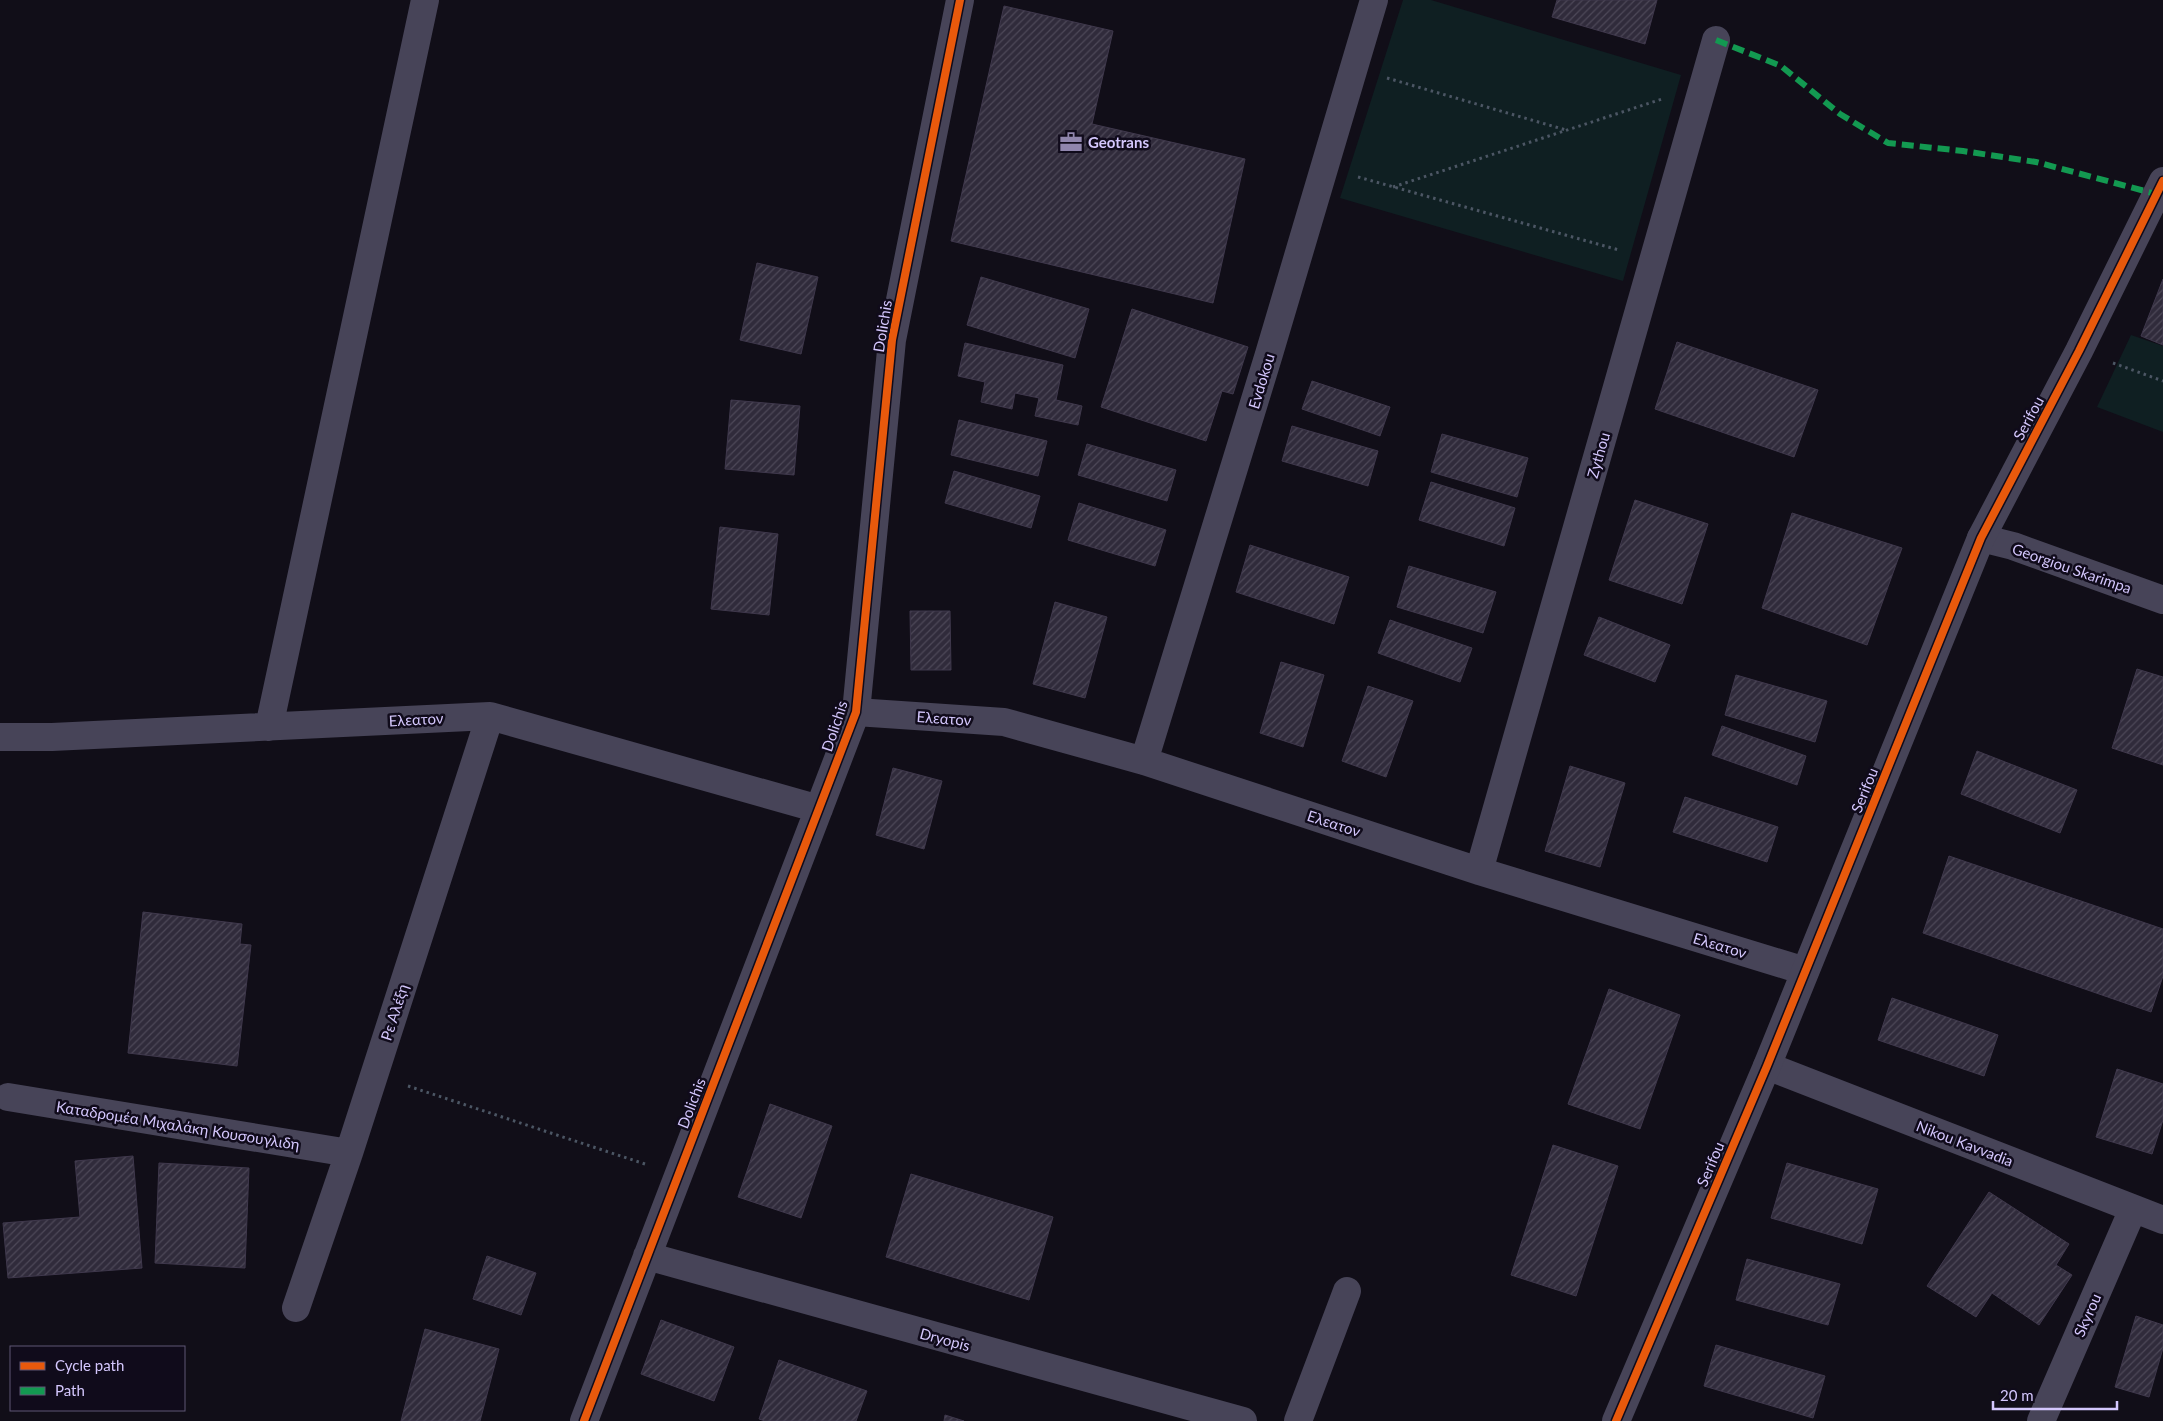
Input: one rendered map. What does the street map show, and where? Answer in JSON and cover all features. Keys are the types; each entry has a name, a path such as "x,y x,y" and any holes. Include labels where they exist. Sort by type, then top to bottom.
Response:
{"street":[{"path":"269,727 426,0"},
{"name":"Dolichis","path":"584,1421 856,712 892,340 960,0"},
{"name":"Evdokou","path":"1144,761 1374,0"},
{"name":"Zythou","path":"1479,871 1716,40"},
{"name":"Serifou","path":"1616,1421 1767,1066 1981,538 2079,351 2163,181"},
{"name":"Georgiou Skarimpa","path":"1981,538 2013,546 2163,600"},
{"name":"Ελεατον","path":"856,712 1004,722 1144,761 1479,871 1805,971"},
{"name":"Ελεατον","path":"0,737 52,737 490,716 819,809"},
{"name":"Ρε Αλέξη","path":"296,1308 374,1075 490,716"},
{"name":"Nikou Kavvadia","path":"1767,1066 2163,1220"},
{"name":"Καταδρομέα Μιχαλάκη Κουσουγλιδη","path":"8,1098 348,1153"},
{"name":"Skyrou","path":"2041,1421 2133,1209"},
{"name":"Dryopis","path":"647,1256 1244,1421"},
{"path":"1298,1421 1347,1291"}],"path":[{"path":"1354,68 1566,130"},
{"path":"1393,187 1703,86"},
{"path":"1324,168 1654,259"},
{"path":"2079,351 2163,381"},
{"path":"374,1075 678,1175"}],"shaded area":[{"path":"1403,0 1431,0 1681,75 1623,281 1340,198"},
{"path":"2131,335 2163,346 2163,432 2097,407"}],"building":[{"path":"1557,0 1657,0 1645,44 1552,17"},
{"name":"Geotrans","path":"1004,6 1113,31 1092,124 1245,159 1213,303 951,241"},
{"path":"757,263 818,277 801,354 740,340"},
{"path":"981,277 1089,309 1075,358 967,325"},
{"path":"2163,279 2163,345 2141,336"},
{"path":"1132,309 1248,347 1233,394 1222,391 1206,441 1101,407"},
{"path":"1677,342 1818,390 1794,457 1655,409"},
{"path":"965,343 1063,365 1056,400 1082,406 1078,425 1035,416 1039,398 1015,393 1012,409 981,402 985,382 958,376"},
{"path":"1312,381 1390,407 1380,436 1302,409"},
{"path":"731,400 800,406 794,475 725,469"},
{"path":"959,420 1047,441 1038,476 951,455"},
{"path":"1292,426 1378,451 1368,486 1282,461"},
{"path":"1442,434 1528,458 1517,497 1431,472"},
{"path":"1087,444 1176,470 1167,501 1078,475"},
{"path":"954,471 1040,496 1031,528 945,503"},
{"path":"1431,482 1515,508 1504,546 1419,520"},
{"path":"1635,500 1708,524 1682,604 1609,580"},
{"path":"1079,503 1166,530 1155,566 1068,540"},
{"path":"1792,513 1902,548 1867,645 1762,608"},
{"path":"720,527 778,534 769,615 711,609"},
{"path":"1250,545 1349,577 1334,624 1236,592"},
{"path":"1409,566 1496,592 1483,633 1397,607"},
{"path":"1055,602 1107,617 1085,698 1033,684"},
{"path":"910,611 950,611 951,670 911,670"},
{"path":"1599,617 1670,645 1655,682 1584,655"},
{"path":"1390,620 1472,648 1460,682 1378,653"},
{"path":"1281,662 1324,675 1303,747 1260,733"},
{"path":"2137,669 2163,677 2163,765 2112,748"},
{"path":"1736,675 1827,701 1815,742 1725,715"},
{"path":"1368,686 1413,701 1386,777 1342,761"},
{"path":"1722,726 1806,756 1797,785 1712,755"},
{"path":"1977,751 2077,790 2060,833 1961,794"},
{"path":"1570,766 1625,783 1600,867 1545,851"},
{"path":"893,768 942,781 924,849 876,835"},
{"path":"1685,797 1778,827 1767,862 1673,832"},
{"path":"1949,856 2163,929 2163,976 2151,1012 1923,933"},
{"path":"143,912 242,924 240,944 251,945 237,1066 128,1053"},
{"path":"1609,989 1680,1015 1640,1129 1568,1104"},
{"path":"1892,998 1998,1035 1984,1076 1878,1040"},
{"path":"2117,1069 2163,1084 2163,1120 2152,1154 2096,1137"},
{"path":"770,1104 832,1126 801,1218 738,1197"},
{"path":"1553,1145 1618,1166 1576,1296 1511,1275"},
{"path":"133,1156 142,1268 8,1278 3,1223 80,1217 75,1161"},
{"path":"159,1163 249,1168 245,1268 155,1263"},
{"path":"1787,1163 1878,1189 1862,1244 1771,1218"},
{"path":"911,1174 1053,1217 1029,1300 886,1257"},
{"path":"1989,1192 2069,1244 2056,1265 2072,1275 2039,1325 1992,1293 1976,1317 1927,1286"},
{"path":"487,1256 536,1273 521,1315 473,1299"},
{"path":"1747,1259 1840,1284 1828,1325 1736,1300"},
{"path":"2136,1316 2163,1325 2163,1348 2149,1397 2115,1387"},
{"path":"661,1320 734,1347 714,1401 641,1374"},
{"path":"425,1329 499,1349 480,1421 401,1421"},
{"path":"1716,1345 1825,1376 1813,1418 1704,1386"},
{"path":"779,1360 867,1391 856,1421 765,1421 759,1419"},
{"path":"945,1415 964,1421 944,1421"}],"marked path":[{"path":"1716,40 1781,66 1840,114 1888,143 1963,151 2036,162 2156,194"}],"cycle path":[{"path":"584,1421 856,712 892,340 960,0"},
{"path":"1616,1421 1767,1066 1981,538 2079,351 2163,181"}],"place":[{"name":"Geotrans","path":"1071,142"}]}
